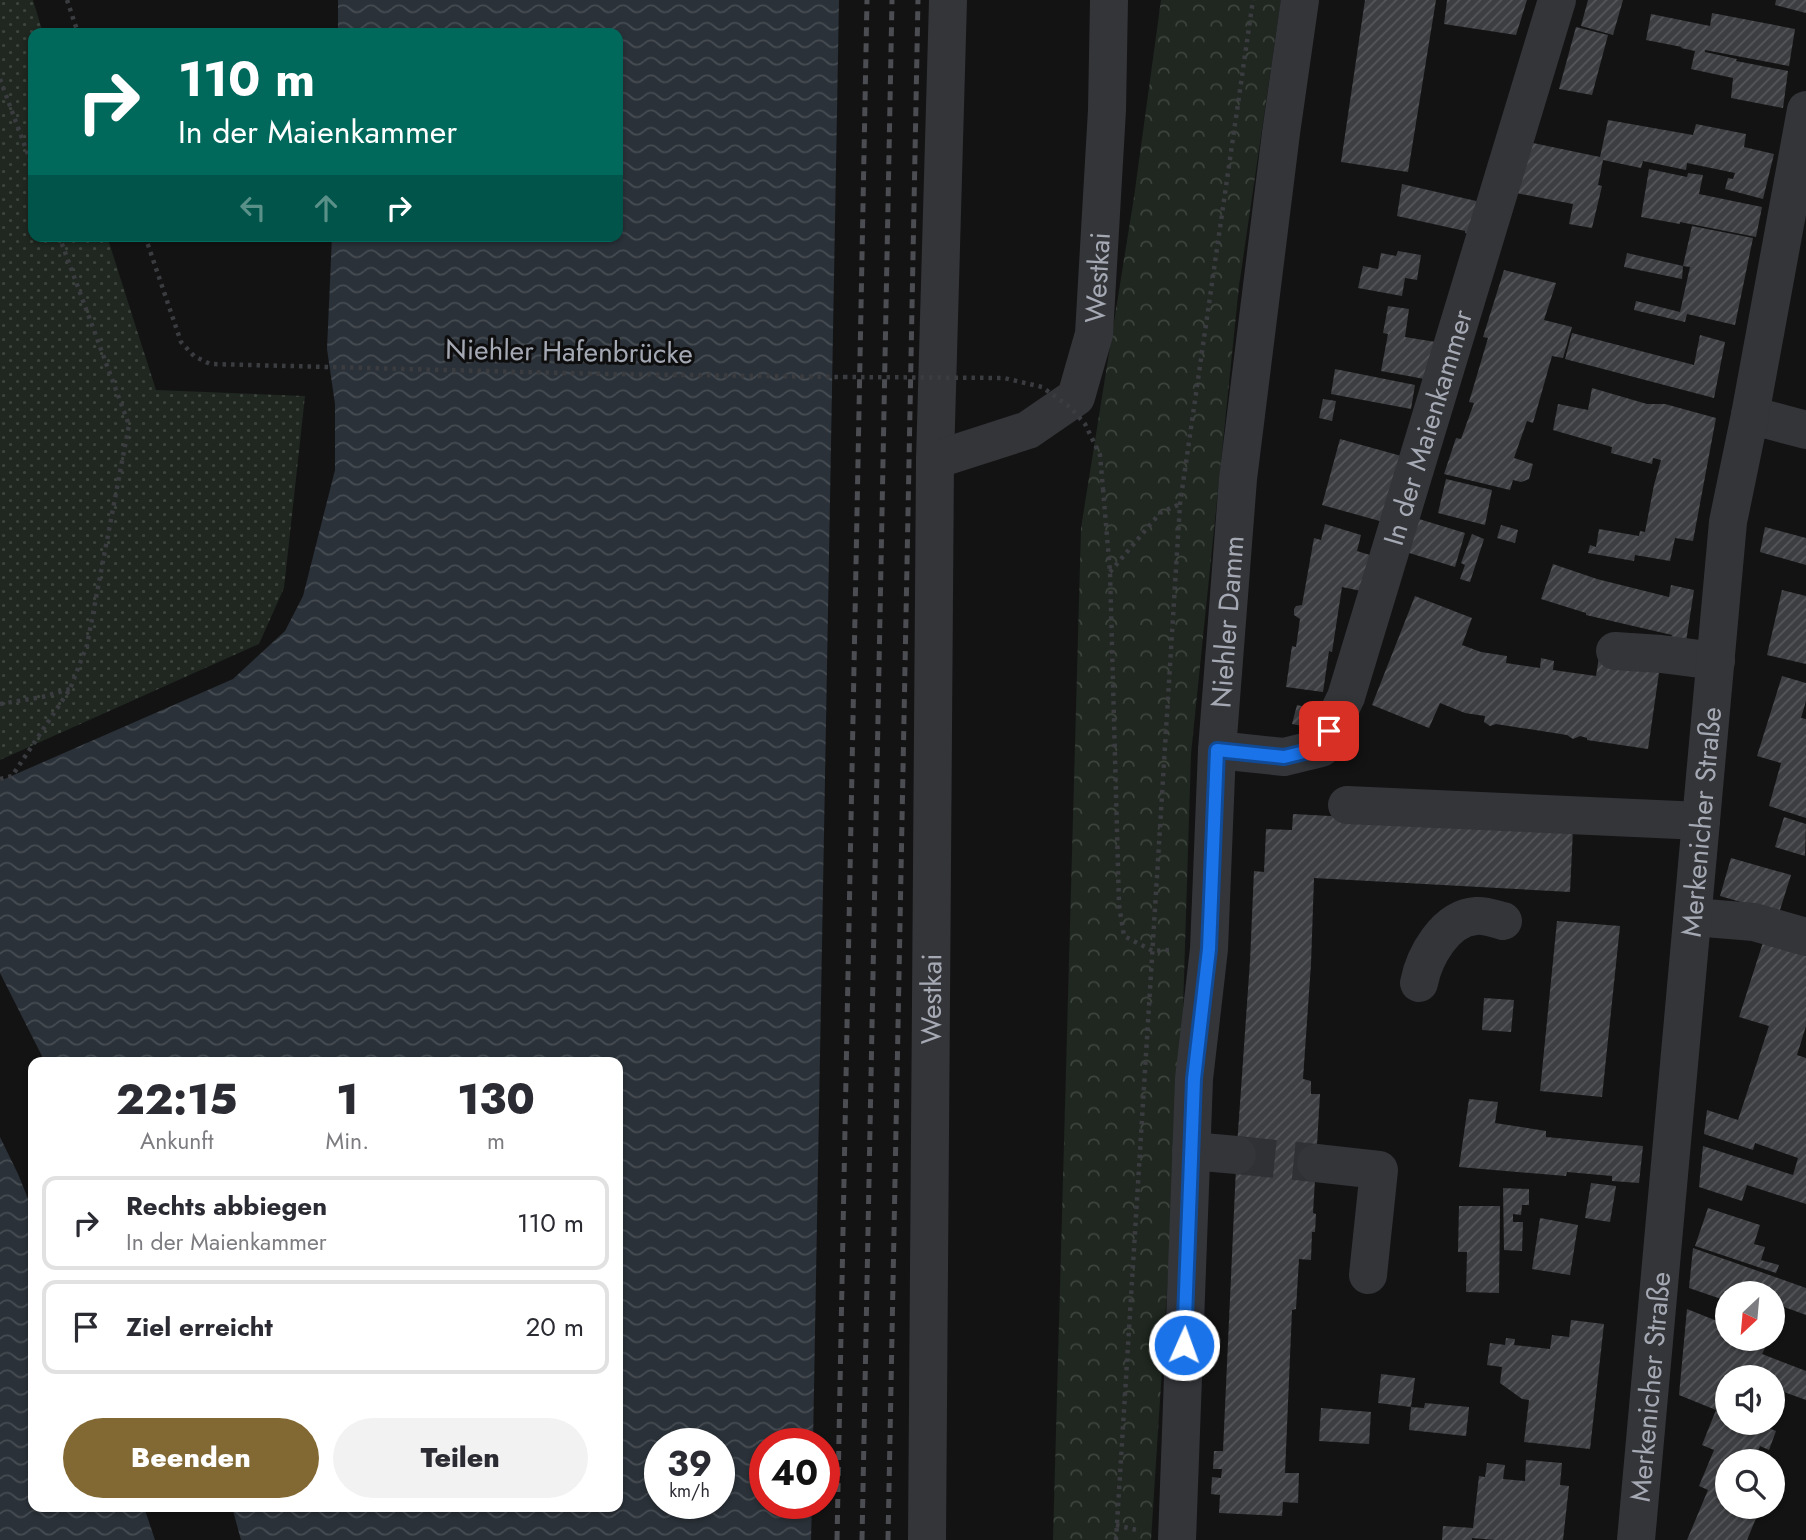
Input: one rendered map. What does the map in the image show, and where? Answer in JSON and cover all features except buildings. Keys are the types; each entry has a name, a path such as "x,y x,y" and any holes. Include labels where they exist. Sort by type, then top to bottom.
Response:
{"street":[{"name":"Westkai","path":"927,1540 935,460 947,0"},
{"name":"Westkai","path":"935,460 1028,430 1076,397 1094,334 1107,110 1109,0"},
{"name":"Niehler Damm","path":"1177,1540 1194,1079 1209,949 1217,750 1238,479 1300,0"},
{"name":"In der Maienkammer","path":"1217,750 1284,757 1321,748 1346,697 1558,0"},
{"name":"Merkenicher Straße","path":"1636,1540 1728,522 1806,110"},
{"path":"1750,415 1806,430"},
{"path":"1615,651 1716,662"},
{"path":"1347,805 1702,821"},
{"path":"1419,983 1422,969 1445,932 1464,919 1478,915 1503,921"},
{"path":"1693,917 1754,922 1806,937"},
{"path":"1191,1151 1237,1155"},
{"path":"1316,1163 1379,1170 1368,1275"}],"path":[{"path":"67,0 76,28"},
{"path":"1116,1540 1180,505 1254,0"},
{"path":"0,79 28,155"},
{"path":"0,779 12,776 70,689 87,645 129,425 61,242"},
{"name":"Niehler Hafenbrücke","path":"147,242 181,342 194,356 210,363 606,374 1004,378 1042,387 1071,408 1085,424 1100,455 1110,572 1119,905 1124,936 1153,951"},
{"path":"1110,572 1160,513 1180,505"},
{"path":"0,704 70,689"}],"green space":[{"path":"0,0 33,0 41,28 28,28 28,242 109,242 156,390 305,396 284,588 259,644 0,760"},
{"path":"1161,0 1281,0 1239,286 1191,754 1181,1074 1151,1540 1053,1540 1081,528 1134,197"}],"water":[{"path":"338,0 839,0 813,1428 749,1428 749,1519 812,1519 811,1540 241,1540 233,1512 623,1512 623,1057 42,1057 0,973 0,781 233,679 285,631 303,596 335,470 335,404 327,349 332,242 623,242 623,28 338,28"},
{"path":"0,1137 28,1199 28,1512 146,1512 155,1540 0,1540"}],"tunnel":[{"path":"1237,1155 1316,1163"}],"railway":[{"path":"837,1540 867,0"},
{"path":"862,1540 892,0"},
{"path":"888,1540 918,0"}],"route":[{"path":"1184,1345 1194,1079 1209,949 1217,750 1284,757 1321,748 1329,731"}]}
